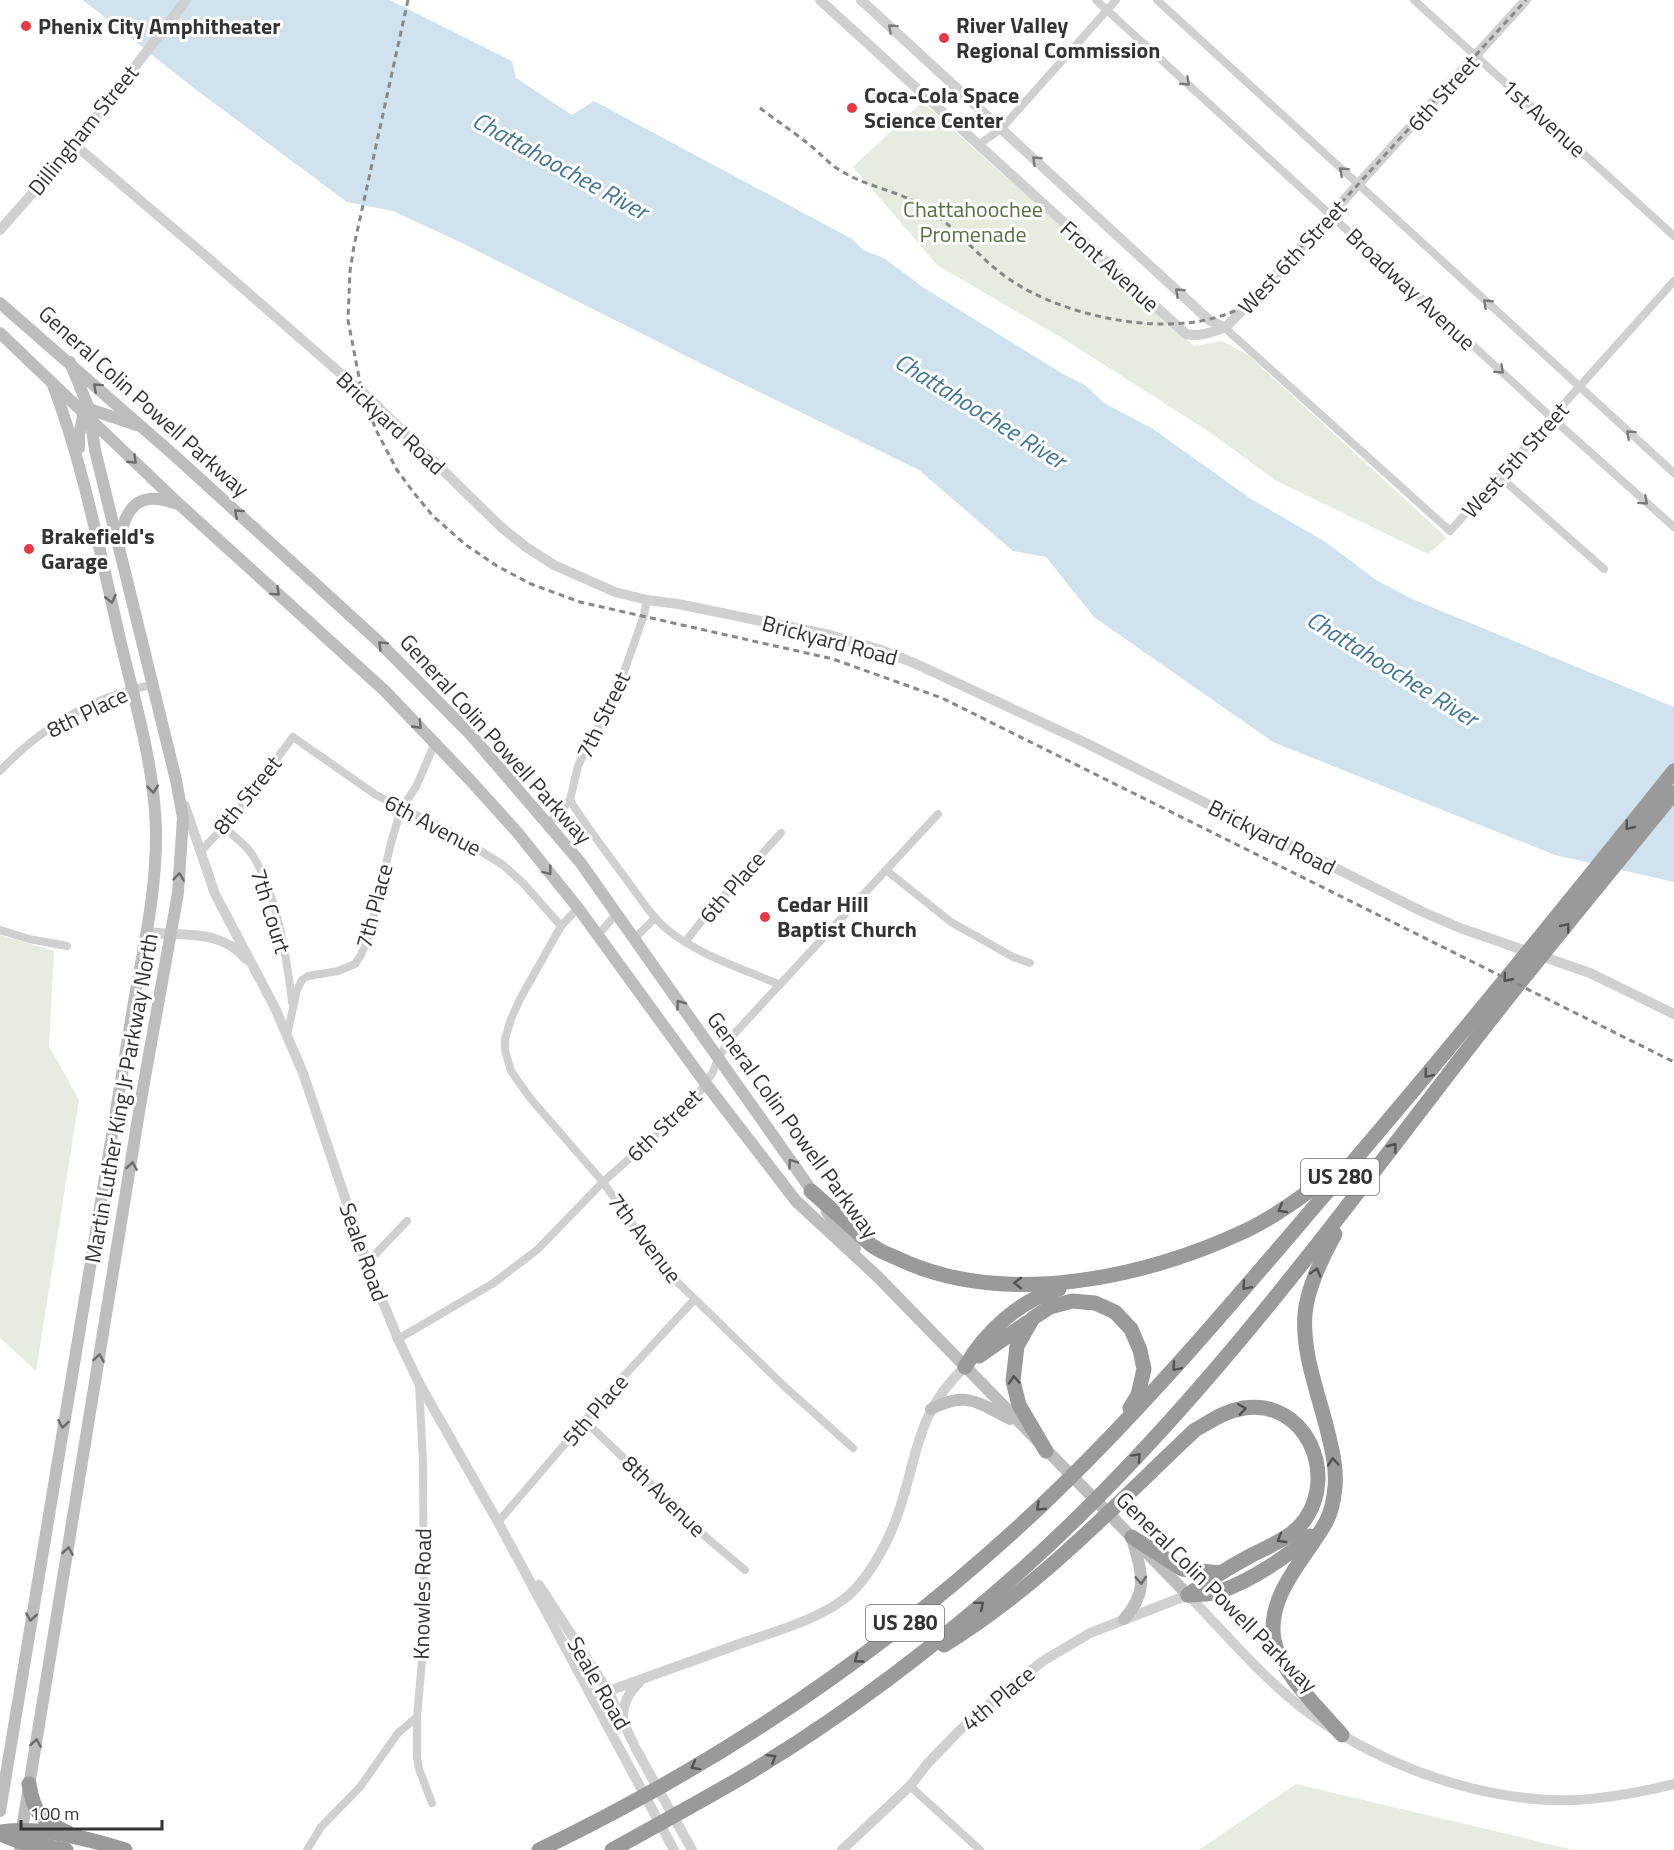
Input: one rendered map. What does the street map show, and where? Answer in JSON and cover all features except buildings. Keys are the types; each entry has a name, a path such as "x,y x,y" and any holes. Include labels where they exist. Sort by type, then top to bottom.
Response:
{"highway":[{"name":"US 280","path":"612,1850 790,1747 880,1683 1002,1587 1122,1473 1219,1366 1357,1195 1471,1034 1674,771"},
{"name":"US 280","path":"539,1850 738,1741 865,1653 940,1595 1043,1504 1164,1382 1364,1150 1471,1034 1674,793"},
{"path":"965,1367 975,1350 1018,1308 1041,1294 1088,1280 1142,1269 1196,1252 1247,1230 1294,1202 1364,1150"},
{"path":"811,1191 876,1248 924,1270 978,1282 1041,1284 1088,1280"},
{"path":"1342,1735 1287,1670 1279,1656 1274,1639 1275,1617 1282,1590 1327,1520 1335,1486 1333,1454 1306,1346 1305,1313 1320,1260 1357,1195"},
{"path":"965,1367 1050,1307 1072,1301 1095,1303 1115,1312 1131,1329 1140,1350 1144,1369 1138,1395 1109,1438"},
{"path":"1033,1318 1017,1346 1013,1381 1018,1405 1046,1451"},
{"path":"880,1683 973,1628 1028,1587 1195,1430 1224,1413 1246,1407 1269,1409 1290,1419 1306,1435 1316,1455 1320,1478 1316,1500 1305,1520 1288,1536 1220,1573 1188,1595"},
{"path":"1188,1595 1220,1592 1250,1578 1296,1549 1327,1520"},
{"path":"1132,1537 1182,1569 1220,1573"},
{"path":"29,1784 33,1805 40,1815 53,1825 75,1837 126,1850"},
{"path":"0,1833 66,1850"},
{"path":"21,1840 75,1837"}],"main road":[{"name":"General Colin Powell Parkway","path":"0,303 70,362 401,664 471,735 580,862 811,1191 878,1277"},
{"name":"General Colin Powell Parkway","path":"0,333 88,413 180,505 361,668 435,743 517,832 578,908 706,1084 796,1201 878,1277 1188,1595"},
{"name":"Martin Luther King Jr Parkway North","path":"21,1840 178,893 183,818 176,780 95,450 88,413 70,362"},
{"name":"Martin Luther King Jr Parkway North","path":"0,1811 147,932 154,876 155,810 146,744 80,465 51,381"},
{"path":"80,465 79,435 88,413 141,427"},
{"path":"102,560 120,550 122,525 132,507 143,499 161,498 180,505"},
{"path":"931,1409 951,1400 966,1399 1021,1425"},
{"path":"1124,1619 1138,1601 1142,1588 1141,1573 1132,1537"}],"street":[{"name":"Dillingham Street","path":"0,230 75,145 186,0"},
{"name":"Front Avenue","path":"820,0 1186,334 1200,336 1225,328"},
{"name":"Front Avenue","path":"861,0 1209,320 1225,328 1450,531"},
{"name":"Broadway Avenue","path":"1096,0 1674,527"},
{"path":"978,145 1002,129 1116,0"},
{"name":"Broadway Avenue","path":"1157,0 1674,473"},
{"name":"1st Avenue","path":"1414,0 1674,236"},
{"name":"6th Street","path":"1359,185 1526,0"},
{"name":"Brickyard Road","path":"75,145 371,400 493,519 526,548 584,580 615,592 647,600 819,632 878,649 914,663 1086,742 1423,912 1460,928 1590,974 1674,1014"},
{"name":"West 6th Street","path":"1225,328 1359,185"},
{"name":"West 5th Street","path":"1450,531 1674,281"},
{"path":"1499,476 1604,569"},
{"name":"7th Street","path":"548,824 570,800 578,766 620,688 647,600"},
{"name":"8th Place","path":"0,771 16,754 70,715 132,689 152,685"},
{"name":"6th Avenue","path":"293,737 376,795 447,830 503,865 523,883 561,926"},
{"name":"8th Street","path":"200,852 224,827 293,737"},
{"name":"7th Place","path":"287,1035 297,990 302,980 308,976 338,971 355,964 362,955 401,808 416,787 435,743"},
{"name":"Seale Road","path":"176,780 215,894 287,1035 318,1114 367,1263 398,1339 419,1383 498,1522 674,1850"},
{"path":"570,800 589,830 655,918 685,942 780,985"},
{"name":"6th Street","path":"398,1339 455,1307 511,1271 537,1250 603,1182 693,1102 735,1033 938,814"},
{"name":"7th Court","path":"224,827 253,854 269,892 287,957 293,1008"},
{"name":"6th Place","path":"685,942 709,912 781,833"},
{"path":"886,870 951,922 1013,957 1030,963"},
{"path":"561,926 578,908"},
{"path":"598,935 617,913"},
{"path":"634,939 655,918"},
{"name":"7th Avenue","path":"561,926 511,1019 505,1040 507,1062 517,1080 603,1182 663,1268 784,1386 853,1448"},
{"path":"0,930 29,939 67,946"},
{"name":"Seale Road","path":"147,932 215,937 242,954 256,971"},
{"path":"367,1263 407,1221"},
{"name":"5th Place","path":"498,1522 584,1420 694,1300"},
{"path":"592,1697 780,1630 830,1608 848,1596 870,1571 895,1523 927,1416 946,1386 965,1367"},
{"name":"Knowles Road","path":"419,1383 423,1462 424,1638 417,1717 419,1769 432,1803"},
{"name":"8th Avenue","path":"584,1420 707,1538 745,1570"},
{"name":"Seale Road","path":"498,1522 608,1691 636,1749 692,1850"},
{"name":"4th Place","path":"842,1850 910,1786 928,1763 959,1731 1034,1668 1090,1633 1188,1595"},
{"name":"General Colin Powell Parkway","path":"1188,1595 1283,1691 1308,1712 1342,1735 1386,1758 1451,1783 1516,1797 1549,1800 1583,1799 1648,1791 1674,1784"},
{"path":"623,1722 624,1702 643,1679"},
{"path":"307,1850 321,1827 360,1788 398,1733 417,1717"},
{"path":"910,1786 980,1850"}],"green space":[{"name":"Chattahoochee Promenade","path":"922,102 1194,346 1222,341 1248,355 1447,538 1428,554 1275,480 1211,433 1067,341 937,265 853,167"},
{"path":"0,935 54,951 49,1046 79,1100 36,1371 0,1338"},
{"path":"1296,1784 1574,1850 1199,1850"}],"water":[{"name":"Chattahoochee River","path":"83,0 390,0 512,61 516,78 572,115 594,101 852,239 863,250 884,258 924,288 1063,374 1085,385 1104,403 1153,429 1251,499 1324,541 1376,580 1412,599 1674,707 1674,882 1555,855 1273,742 1094,617 1046,557 1013,551 919,470 464,244 393,211 347,202 195,89"}],"railway":[{"path":"408,0 354,246 350,271 348,320 362,393 376,430 397,470 414,493 433,516 466,545 497,566 531,584 580,602 833,659 942,698 1674,1062"},
{"path":"760,108 805,141 839,170 913,201 935,214 998,271 1032,292 1058,304 1117,320 1178,324 1206,320 1236,310 1261,291 1526,0"}],"place":[{"name":"Phenix City Amphitheater","path":"26,26"},
{"name":"River Valley Regional Commission","path":"944,38"},
{"name":"Coca-Cola Space Science Center","path":"852,108"},
{"name":"Brakefield's Garage","path":"29,549"},
{"name":"Cedar Hill Baptist Church","path":"765,917"}]}
